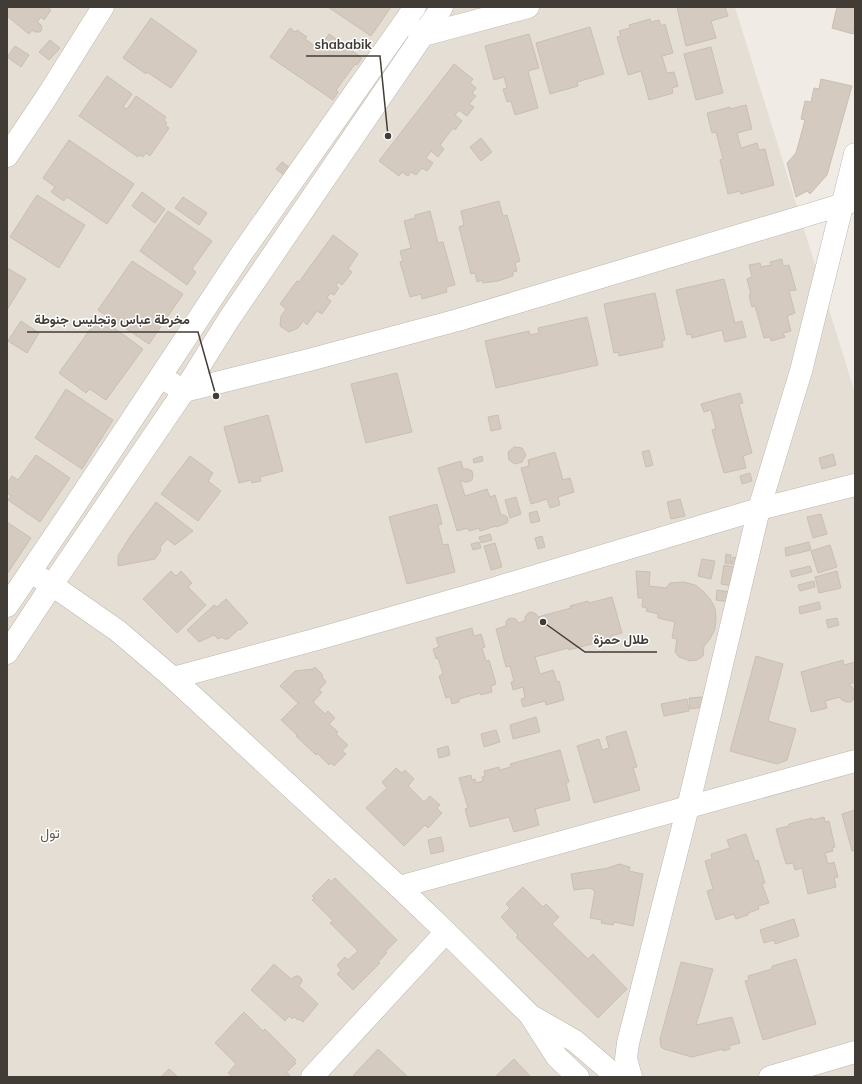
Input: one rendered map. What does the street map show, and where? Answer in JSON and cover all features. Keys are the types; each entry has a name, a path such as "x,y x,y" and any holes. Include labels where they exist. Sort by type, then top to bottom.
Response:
{"street":[{"path":"7,156 46,98 103,7"},
{"path":"7,652 184,391 229,319 275,250 442,7"},
{"path":"423,35 528,7"},
{"path":"7,606 254,236 410,14 423,35"},
{"path":"631,1077 626,1059 628,1043 688,807 759,509 801,371 848,202 855,154"},
{"path":"161,376 184,391 309,360 458,320 848,202"},
{"path":"254,236 275,250"},
{"path":"174,678 314,640 484,591 759,509 855,484"},
{"path":"30,572 52,585 118,631 174,678 446,932 530,1015 557,1057 578,1077"},
{"path":"398,886 855,761"},
{"path":"312,1077 446,932"},
{"path":"530,1015 575,1041 617,1077"},
{"path":"770,1077 855,1052"}],"shaded area":[{"path":"7,7 735,7 855,393 855,1077 7,1077"}],"building":[{"path":"7,7 47,7 51,10 44,20 41,17 37,22 41,25 42,30 40,32 35,32 32,30 29,34 7,16"},
{"path":"328,7 391,7 371,36"},
{"path":"677,7 725,7 728,16 711,21 716,38 686,46"},
{"path":"837,7 855,7 855,26 853,34 832,28"},
{"path":"151,18 197,51 171,88 147,72 146,74 123,58"},
{"path":"650,19 651,22 659,20 661,26 665,24 673,53 662,56 667,73 674,72 678,86 672,88 673,93 649,100 641,71 628,75 617,37 621,36 619,31 630,28 629,25"},
{"path":"590,27 604,74 577,82 578,86 550,94 536,43"},
{"path":"290,28 295,32 297,30 307,37 305,39 319,49 329,34 362,58 357,65 355,64 336,90 338,92 333,100 270,57"},
{"path":"529,34 539,68 528,71 538,108 515,115 511,101 507,102 503,89 507,88 504,77 494,80 485,46"},
{"path":"50,40 60,48 49,60 39,52"},
{"path":"15,46 29,55 21,67 7,57"},
{"path":"711,47 723,93 696,100 684,54"},
{"path":"454,64 473,79 470,83 476,88 472,93 476,96 469,104 474,107 467,116 459,110 455,115 462,121 455,130 453,128 440,145 444,149 438,157 431,151 426,158 433,163 427,171 422,168 416,175 411,172 408,176 402,172 399,176 379,161"},
{"path":"107,76 132,94 123,107 127,109 136,96 166,117 164,120 167,123 165,125 169,128 150,156 146,153 143,157 140,155 138,157 79,116"},
{"path":"821,79 852,86 827,175 810,194 807,191 796,197 787,163 796,153 805,120 801,119 805,101 811,102 814,88 819,89"},
{"path":"746,105 752,129 737,133 741,148 757,143 759,150 765,149 774,185 741,194 740,191 728,194 720,160 723,159 716,132 712,133 707,113 730,107 730,109"},
{"path":"481,138 492,152 481,161 470,147"},
{"path":"69,140 134,184 107,224 67,197 64,201 51,192 55,187 43,178"},
{"path":"282,162 289,167 284,175 276,169"},
{"path":"142,192 165,209 155,223 132,206"},
{"path":"37,195 85,225 59,268 10,237"},
{"path":"183,197 207,213 199,225 175,208"},
{"path":"499,201 503,216 507,215 520,261 515,263 517,271 513,272 513,276 498,281 483,283 482,280 477,282 475,273 471,274 459,227 464,225 461,211"},
{"path":"168,211 212,241 192,269 196,272 187,285 140,251"},
{"path":"430,211 438,243 443,242 455,285 446,287 447,292 422,299 421,294 410,297 400,262 403,261 400,251 411,248 404,221 415,218 415,215"},
{"path":"333,235 358,254 348,269 352,272 342,285 338,282 336,286 339,288 334,295 330,293 327,298 331,301 322,314 317,311 307,325 303,321 298,328 289,332 280,326 281,316 286,309 280,304 297,281 299,282"},
{"path":"782,259 783,266 789,265 796,290 789,291 795,313 787,316 791,331 783,333 785,337 771,341 770,337 764,338 755,306 752,307 749,295 751,294 747,279 752,277 749,265 760,263 761,267 771,265 770,262"},
{"path":"132,261 183,294 149,344 98,310"},
{"path":"7,268 26,279 7,310"},
{"path":"724,279 735,323 742,321 746,337 725,342 722,330 692,338 691,334 687,335 676,290"},
{"path":"655,293 665,340 662,341 663,347 619,356 618,352 614,353 604,304"},
{"path":"99,317 143,349 106,400 90,389 86,393 59,373"},
{"path":"587,317 598,365 496,388 485,341 529,331 530,335 539,333 538,328"},
{"path":"21,321 39,333 27,353 8,341"},
{"path":"397,373 412,432 366,443 351,384"},
{"path":"66,389 113,420 82,469 35,438"},
{"path":"740,393 743,403 739,404 752,453 743,456 746,468 724,473 712,430 716,429 711,410 704,412 701,404"},
{"path":"268,415 283,471 260,477 261,481 252,483 251,480 239,483 224,427"},
{"path":"498,415 501,429 491,431 488,417"},
{"path":"514,447 522,448 526,455 522,462 515,464 509,460 508,452"},
{"path":"649,450 653,465 646,467 642,452"},
{"path":"555,452 563,480 570,478 574,492 558,497 560,505 550,508 547,499 531,504 521,468 529,466 528,460"},
{"path":"833,454 836,465 822,469 819,458"},
{"path":"36,455 70,478 40,522 8,500 11,496 7,493 7,484 12,476 18,480"},
{"path":"190,456 213,473 208,481 221,491 198,521 161,494"},
{"path":"482,456 483,461 474,463 473,459"},
{"path":"461,461 463,469 472,471 473,475 472,480 468,482 460,480 465,496 487,489 490,497 495,495 501,515 507,517 507,523 480,531 479,528 469,531 468,528 457,531 438,468"},
{"path":"750,473 752,481 742,484 740,476"},
{"path":"516,497 521,514 510,518 505,500"},
{"path":"680,499 685,516 671,519 667,502"},
{"path":"156,502 193,531 175,545 167,539 160,547 161,550 155,559 118,566 118,556 131,535"},
{"path":"437,504 442,524 438,525 443,545 448,544 455,572 407,584 389,517"},
{"path":"537,511 540,521 531,523 529,513"},
{"path":"821,514 827,534 813,538 807,517"},
{"path":"7,522 31,538 7,574"},
{"path":"490,534 492,540 481,543 479,537"},
{"path":"542,536 545,547 538,549 535,538"},
{"path":"479,542 481,548 473,550 471,544"},
{"path":"809,542 811,550 786,556 785,548"},
{"path":"495,543 502,567 491,570 484,546"},
{"path":"830,545 837,567 818,573 811,551"},
{"path":"726,554 731,555 730,564 725,563"},
{"path":"733,557 740,558 738,566 731,564"},
{"path":"702,559 715,561 711,579 698,576"},
{"path":"724,565 735,567 732,586 721,584"},
{"path":"810,566 812,572 792,577 790,571"},
{"path":"171,571 176,576 181,571 192,583 188,587 206,605 177,633 143,599"},
{"path":"636,571 650,572 649,586 666,588 670,583 684,582 695,585 710,599 715,608 715,629 710,639 704,646 703,656 697,660 690,661 679,657 675,652 677,639 672,638 675,622 658,618 658,614 646,611 647,608 642,607 643,598 638,598"},
{"path":"837,571 841,588 819,593 815,577"},
{"path":"814,581 815,587 800,591 798,585"},
{"path":"717,590 731,592 729,602 716,600"},
{"path":"612,597 622,633 611,636 611,639 601,642 600,638 594,639 595,643 569,650 568,648 535,657 540,674 553,670 557,682 559,681 564,700 546,705 545,701 523,707 521,699 525,698 523,687 513,690 511,682 514,681 510,666 506,667 496,629 506,626 508,619 516,619 518,623 525,621 525,617 528,613 532,612 538,617 571,608 570,606 588,601 589,603"},
{"path":"226,599 248,623 228,639 224,639 222,637 218,639 214,635 199,642 187,630 214,605 217,607"},
{"path":"819,602 821,609 800,614 799,607"},
{"path":"837,618 839,625 828,628 826,620"},
{"path":"472,628 474,636 481,634 485,647 482,648 486,661 489,660 496,684 491,686 492,692 481,695 480,693 459,699 459,702 452,704 450,697 446,698 439,676 443,674 438,658 436,659 433,649 439,647 436,638"},
{"path":"756,656 783,664 768,721 796,729 787,760 777,764 730,751"},
{"path":"843,660 844,665 855,662 855,682 849,684 855,690 854,699 851,702 846,702 840,697 825,701 827,708 811,712 801,672"},
{"path":"315,667 323,675 322,677 326,682 319,690 322,692 313,702 325,714 328,711 335,718 329,724 338,732 336,734 348,745 342,751 346,754 334,766 331,763 329,765 317,753 316,755 281,720 298,703 280,686 295,671 313,669"},
{"path":"703,697 704,707 690,709 689,698"},
{"path":"687,699 689,711 664,716 661,704"},
{"path":"536,717 540,732 513,739 510,725"},
{"path":"496,730 500,742 484,747 481,734"},
{"path":"626,731 637,767 633,768 640,790 594,803 577,746 599,739 602,750 609,748 606,737"},
{"path":"448,746 450,755 439,758 437,749"},
{"path":"560,750 569,782 566,783 570,800 535,809 539,825 514,832 509,817 470,827 465,809 468,808 459,778 471,775 472,780 475,779 476,783 483,781 482,777 485,776 484,771 499,767 499,770 511,767 510,764"},
{"path":"396,768 402,773 405,770 414,779 408,786 424,802 430,796 440,805 437,808 442,813 428,828 425,825 404,846 366,808 387,788 382,782"},
{"path":"855,810 855,850 852,851 842,814"},
{"path":"824,817 825,822 829,821 835,847 832,848 833,851 825,853 828,864 834,862 838,877 834,878 836,887 808,894 802,868 795,870 793,863 786,864 776,829 812,818 813,820"},
{"path":"746,834 755,861 758,860 765,883 762,884 769,903 758,906 759,909 736,919 734,914 716,920 707,891 713,889 705,861 712,859 711,854 730,848 727,840"},
{"path":"441,837 444,851 431,854 428,840"},
{"path":"619,864 630,867 629,871 643,874 633,926 614,922 613,925 601,923 602,920 590,918 595,891 590,888 574,890 571,874 608,868"},
{"path":"335,878 397,940 385,952 387,953 378,962 380,963 353,990 337,974 341,970 337,965 345,957 348,960 358,951 330,923 333,921 312,900 315,898 312,896 329,879 331,882"},
{"path":"523,887 543,907 546,904 559,917 552,924 588,959 593,954 627,989 598,1018 516,937 518,935 501,917 510,908 506,904"},
{"path":"794,919 799,936 775,944 774,940 764,943 760,930"},
{"path":"796,959 816,1024 763,1040 745,981 749,980 748,976 772,969 772,966"},
{"path":"681,962 713,969 696,1025 732,1017 740,1043 729,1046 730,1049 723,1051 723,1049 692,1057 661,1047 660,1039"},
{"path":"274,964 291,979 299,976 302,981 299,986 318,1004 303,1022 294,1017 292,1019 289,1016 285,1021 251,990"},
{"path":"244,1012 263,1031 265,1029 296,1060 294,1062 296,1063 287,1072 290,1077 232,1077 228,1073 236,1064 215,1043"},
{"path":"378,1049 408,1077 352,1077"},
{"path":"514,1059 531,1077 495,1077"},
{"path":"169,1069 178,1077 161,1077"}],"place":[{"name":"shababik","path":"388,136"},
{"name":"مخرطة عباس وتجليس جنوطة","path":"216,396"},
{"name":"طلال حمزة","path":"543,622"}],"district":[{"name":"تول","path":"50,833"}]}
